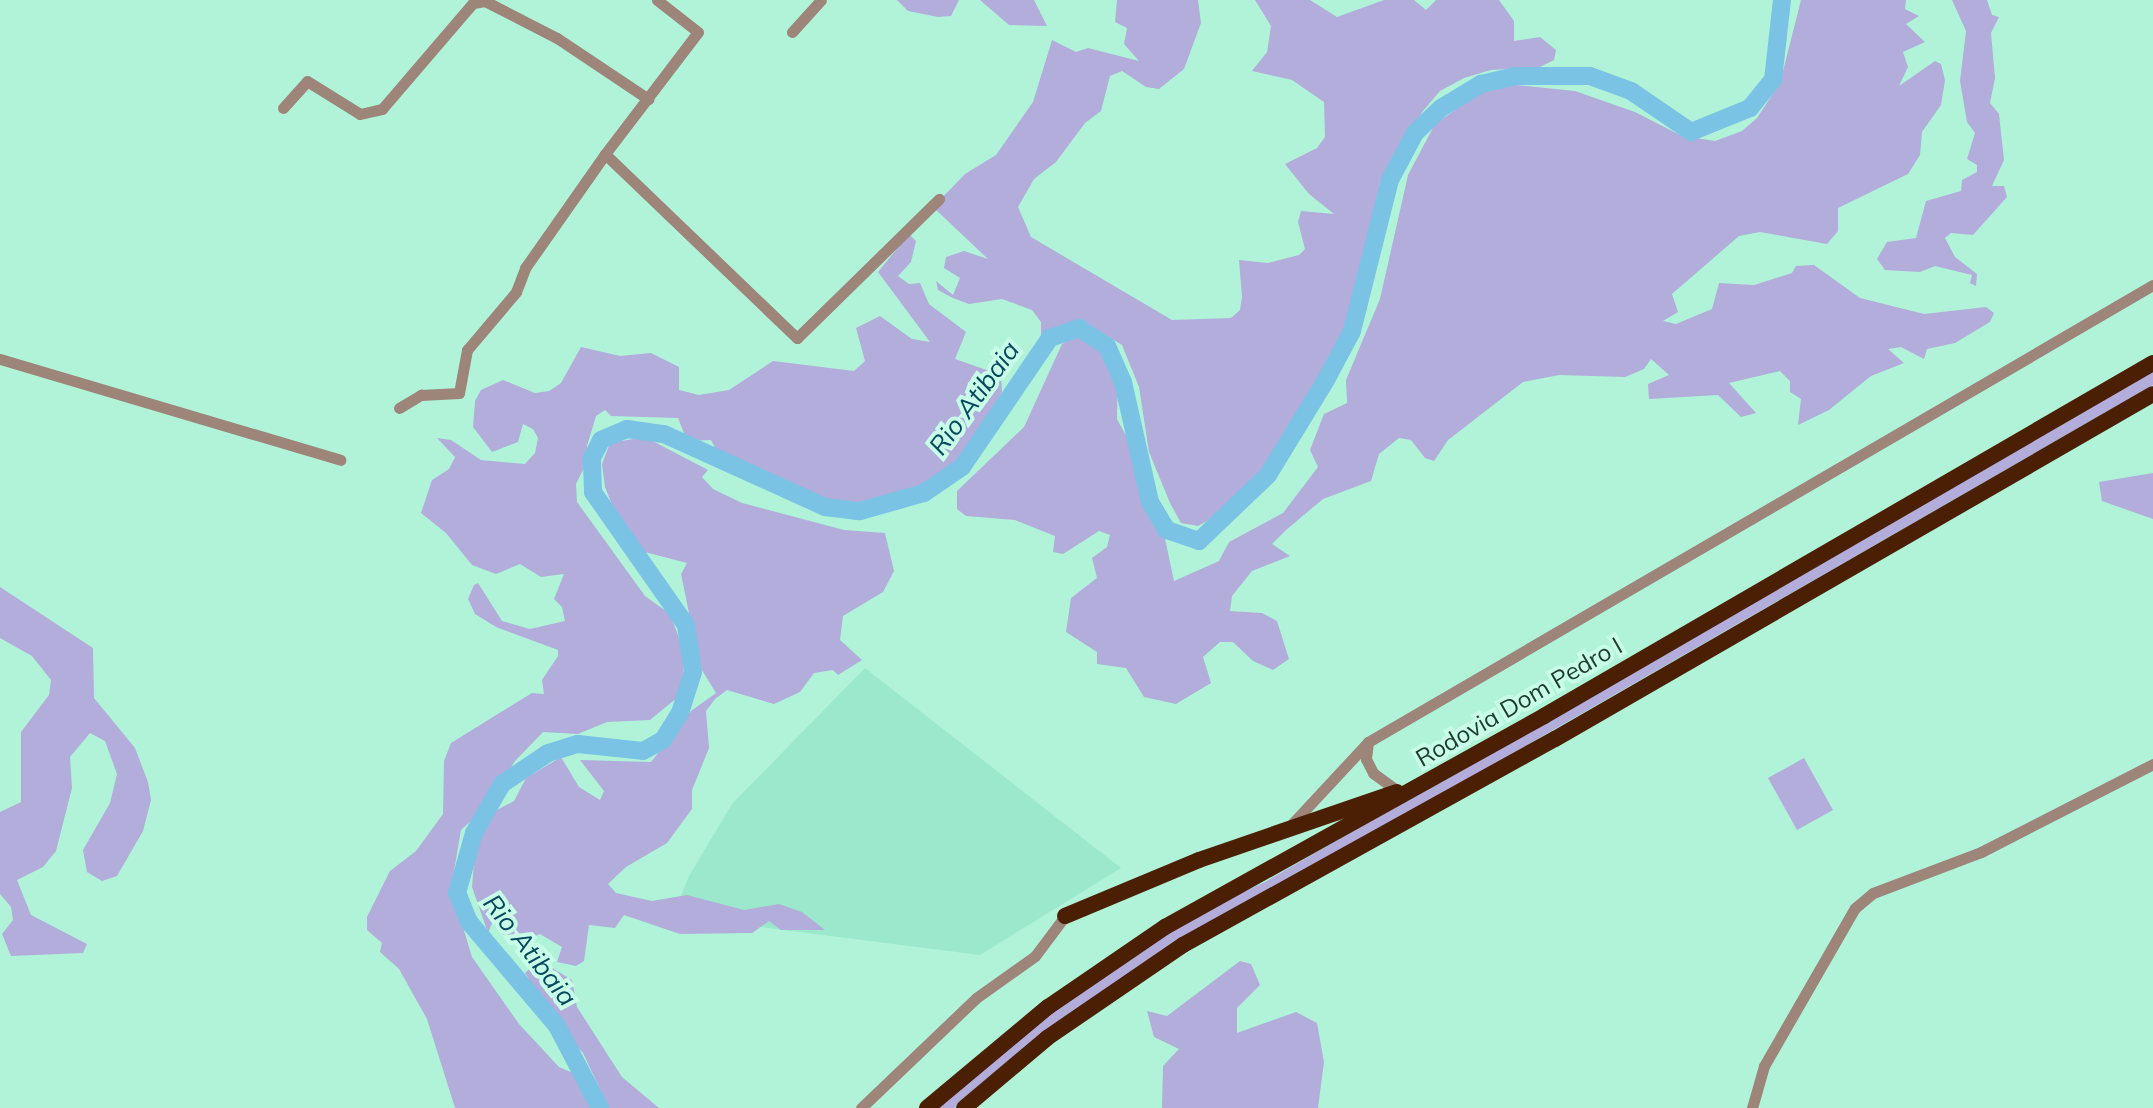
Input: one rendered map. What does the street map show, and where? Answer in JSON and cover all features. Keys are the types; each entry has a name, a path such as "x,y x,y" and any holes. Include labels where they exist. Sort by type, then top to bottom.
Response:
{"highway":[{"name":"Rodovia Dom Pedro I","path":"927,1108 1027,1023 1136,946 1471,758 2153,363"},
{"name":"Rodovia Dom Pedro I","path":"964,1108 1047,1038 1183,945 1542,747 2153,394"},
{"path":"1065,916 1288,828 1398,791 1471,758"}],"street":[{"path":"399,408 421,395 459,393 467,350 516,292 525,268 605,154 698,32 657,0"},
{"path":"792,32 821,0"},
{"path":"283,108 307,81 360,114 371,115 382,109 473,3 485,1 557,38 648,99"},
{"path":"605,154 797,338 939,199"},
{"path":"1288,828 1368,742 2153,285"},
{"path":"0,359 340,460"},
{"path":"1368,742 1366,759 1373,773 1398,791"},
{"path":"1752,1108 1764,1066 1855,908 1873,893 1981,852 2153,764"},
{"path":"861,1108 976,998 1035,956 1065,916"}],"shaded area":[{"path":"897,0 959,0 951,16 938,17 908,11"},
{"path":"980,0 1034,0 1047,26 1009,25"},
{"path":"1117,0 1198,0 1201,23 1184,69 1159,89 1146,87 1122,71 1110,76 1101,111 1085,123 1056,162 1034,179 1018,207 1031,237 1172,320 1231,318 1240,310 1242,297 1239,260 1268,263 1299,255 1305,249 1298,222 1301,211 1334,214 1309,194 1285,164 1317,148 1325,137 1324,102 1292,80 1252,71 1267,52 1271,26 1255,0 1310,0 1337,17 1384,0 1414,0 1426,10 1436,0 1499,0 1514,21 1514,41 1540,37 1556,50 1554,60 1540,67 1491,70 1464,78 1440,91 1423,111 1380,182 1364,287 1331,375 1263,489 1198,526 1181,523 1170,503 1149,452 1139,387 1122,345 1087,324 1062,328 1041,344 1041,322 1032,310 1002,299 969,304 938,290 936,281 953,295 960,278 944,268 946,257 964,251 988,259 933,207 965,174 996,155 1033,102 1052,40 1076,52 1088,48 1139,61 1124,44 1127,28 1115,22"},
{"path":"1801,0 1906,0 1905,9 1919,16 1906,24 1925,42 1903,52 1908,67 1899,86 1935,61 1941,64 1945,80 1941,105 1922,132 1920,155 1908,174 1838,208 1838,231 1827,244 1760,232 1739,236 1672,294 1678,312 1663,321 1676,324 1712,309 1719,283 1754,285 1792,273 1796,266 1814,265 1860,298 1924,314 1986,307 1994,313 1990,322 1955,343 1927,349 1924,359 1901,347 1888,349 1904,363 1871,376 1829,410 1798,425 1801,399 1790,392 1790,381 1780,371 1729,383 1756,413 1741,417 1718,395 1649,399 1648,384 1669,375 1651,359 1644,369 1625,377 1559,375 1523,382 1448,440 1434,461 1425,458 1411,440 1399,438 1379,454 1371,481 1323,499 1272,544 1290,556 1252,571 1232,596 1230,611 1262,613 1277,621 1289,659 1273,670 1253,661 1233,642 1220,642 1203,657 1211,683 1176,704 1144,697 1126,668 1097,664 1097,652 1066,632 1071,598 1097,578 1092,558 1107,547 1110,535 1099,531 1063,554 1053,552 1055,536 1015,520 966,516 957,509 957,491 1024,427 1062,344 1077,336 1098,343 1118,370 1117,419 1138,458 1146,508 1164,534 1174,581 1219,561 1229,542 1283,513 1318,467 1310,450 1324,414 1347,403 1346,380 1380,299 1408,175 1435,124 1482,91 1507,84 1575,91 1635,112 1682,136 1715,141 1742,131 1757,118 1780,83"},
{"path":"1952,0 1987,0 1992,15 1999,17 1991,33 1995,78 1990,103 1999,114 2004,160 1992,186 2004,186 2007,197 1973,235 1951,233 1945,238 1955,257 1977,274 1976,286 1970,283 1972,275 1935,266 1920,272 1885,270 1877,259 1887,242 1916,238 1926,201 1961,191 1962,180 1977,172 1977,165 1967,159 1975,133 1967,122 1960,81 1966,31"},
{"path":"909,234 916,241 911,262 898,276 909,284 920,283 929,304 966,332 955,359 1001,375 1002,392 968,452 902,505 867,511 801,499 726,468 711,440 687,441 678,418 611,416 605,410 596,416 587,446 591,454 576,484 577,502 645,596 670,614 683,648 684,692 650,720 607,722 578,734 543,732 515,761 486,807 461,830 451,888 472,957 519,1024 559,1067 573,1073 591,1108 455,1108 427,1019 399,969 380,952 382,943 367,930 367,917 390,871 416,851 443,814 444,761 451,743 532,693 544,694 542,680 558,656 558,650 496,627 475,614 468,599 474,585 478,583 502,621 530,629 565,621 562,607 554,599 564,574 541,577 520,564 496,574 472,565 446,533 421,513 432,480 449,469 455,457 437,438 451,440 481,460 525,464 535,453 538,438 533,429 523,424 518,442 492,452 473,427 475,401 481,390 503,380 535,393 549,391 561,383 581,347 620,356 651,353 679,367 679,390 699,395 729,390 773,361 854,371 865,361 856,328 880,316 912,339 930,342 878,272"},
{"path":"2153,371 2153,385 1270,893 990,1077 954,1108 935,1108 1052,1011 1200,912 1265,882"},
{"path":"645,437 708,470 702,477 713,489 742,503 844,530 885,533 894,571 883,592 843,616 840,640 862,660 838,675 833,670 814,673 800,692 774,704 727,690 715,699 706,711 709,748 692,790 692,809 667,843 626,867 608,884 616,893 652,901 687,895 744,910 779,904 802,912 825,930 781,930 769,921 752,933 680,934 624,915 615,928 589,925 584,961 576,966 557,962 562,947 540,934 519,943 492,923 488,933 472,887 475,849 495,811 514,801 526,778 561,757 579,787 600,800 604,791 580,760 651,762 691,711 716,693 700,667 681,574 687,563 637,550 625,537 605,487 602,464 610,443"},
{"path":"2153,473 2153,519 2102,501 2099,482"},
{"path":"0,587 93,648 94,698 135,748 148,782 151,800 143,831 117,876 102,881 87,872 83,850 110,803 117,774 105,741 90,733 70,757 72,788 56,851 43,867 17,880 31,915 87,944 83,953 11,956 2,934 13,920 11,907 0,894 0,812 21,802 21,732 49,695 51,680 32,656 0,638"},
{"path":"865,668 1121,868 980,955 673,916 689,876 732,804"},
{"path":"1804,758 1833,810 1797,830 1768,778"},
{"path":"539,960 572,980 577,1007 622,1077 659,1108 609,1108 583,1053 535,1000 538,993 525,973"},
{"path":"1240,961 1251,964 1260,985 1237,1008 1237,1033 1296,1012 1317,1023 1324,1062 1318,1108 1162,1108 1163,1066 1179,1049 1154,1037 1147,1011 1167,1016"}],"waterway":[{"name":"Rio Atibaia","path":"600,1108 557,1026 469,922 457,893 474,833 502,784 548,753 578,744 643,751 663,740 680,713 693,672 686,625 593,492 592,458 601,440 627,429 664,434 825,507 860,511 924,493 962,467 1050,338 1079,328 1107,346 1123,382 1150,502 1167,530 1199,541 1268,475 1326,380 1352,331 1390,180 1415,133 1441,108 1481,84 1515,76 1590,76 1631,91 1691,132 1750,108 1773,80 1782,0"}]}
